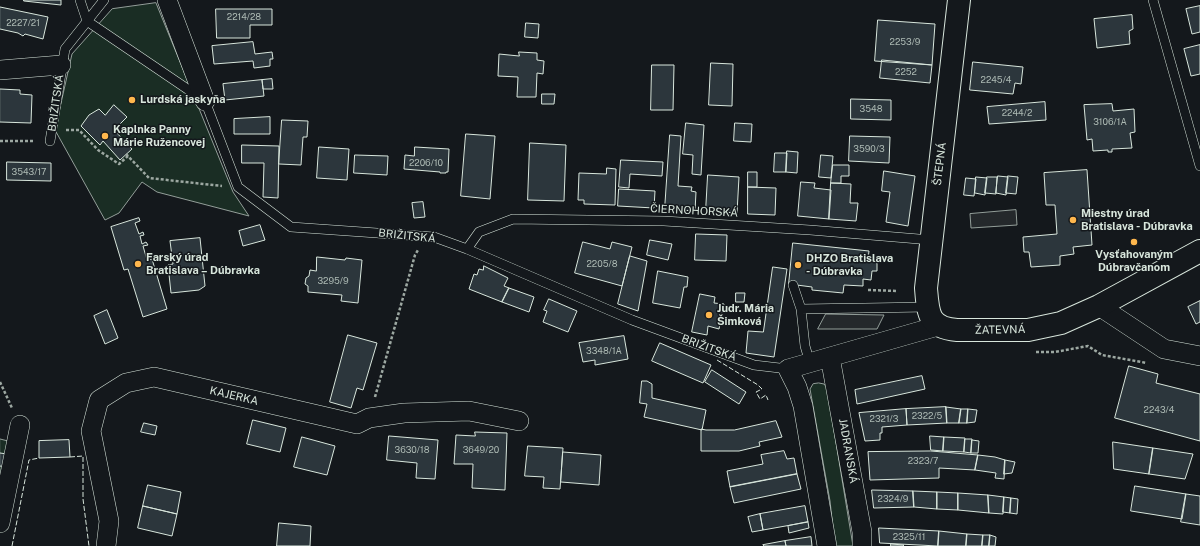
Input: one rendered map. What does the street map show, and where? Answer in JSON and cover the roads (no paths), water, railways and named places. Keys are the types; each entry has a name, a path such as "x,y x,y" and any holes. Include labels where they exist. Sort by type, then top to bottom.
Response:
{"street":[{"path":"167,0 205,101"},
{"name":"ŠTEPNÁ","path":"933,317 926,288 959,0"},
{"name":"BRIŽITSKÁ","path":"0,70 61,65"},
{"name":"ŽATEVNÁ","path":"788,369 830,357 933,317 948,330 1028,330 1061,323 1099,306 1200,251"},
{"path":"1099,306 1164,349 1200,356"},
{"name":"JADRANSKÁ","path":"830,357 862,532 862,546"},
{"path":"788,369 797,387 803,406 827,546"},
{"name":"KAJERKA","path":"106,546 109,521 92,431 99,400 126,383 154,377 357,424 369,418 404,413 469,411 520,420"},
{"path":"0,523 20,425"}],"lane":[{"path":"80,0 87,21 205,101"},
{"name":"BRIŽITSKÁ","path":"50,141 61,65 65,49 104,0"},
{"path":"1153,0 1200,166"},
{"name":"BRIŽITSKÁ","path":"205,101 238,187 291,227 434,237 467,249 632,320 754,364 788,369"},
{"name":"ČIERNOHORSKÁ","path":"467,249 479,232 513,219 664,221 810,230 931,240"},
{"path":"793,285 801,309 805,346 810,363"},
{"path":"801,309 933,317"}],"place":[{"name":"Lurdská jaskyňa","path":"132,100"},
{"name":"Kaplnka Panny Márie Ružencovej","path":"105,136"},
{"name":"Miestny úrad Bratislava - Dúbravka","path":"1073,220"},
{"name":"Vysťahovaným Dúbravčanom","path":"1134,242"},
{"name":"Farský úrad Bratislava – Dúbravka","path":"138,264"},
{"name":"DHZO Bratislava - Dúbravka","path":"798,265"},
{"name":"Judr. Mária Šimková","path":"709,315"}]}
